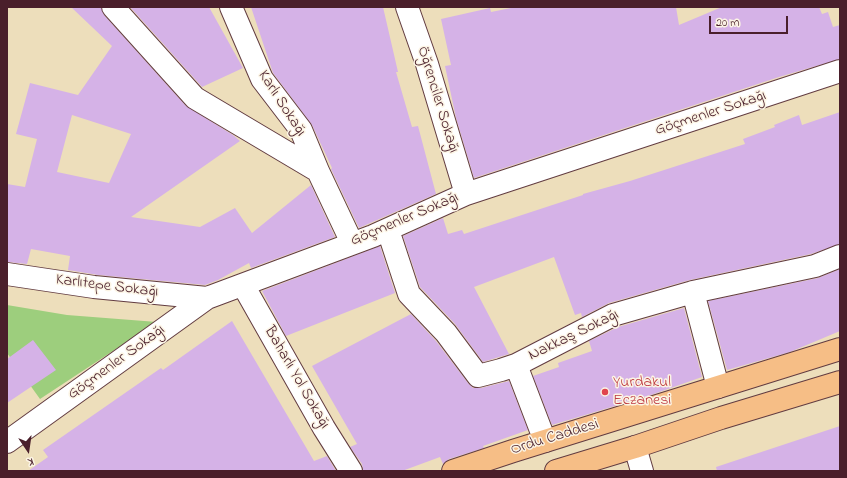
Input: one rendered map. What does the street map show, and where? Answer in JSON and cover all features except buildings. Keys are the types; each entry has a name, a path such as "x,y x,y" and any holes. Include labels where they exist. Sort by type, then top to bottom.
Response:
{"main road":[{"name":"Ordu Caddesi","path":"453,471 840,349"},
{"name":"Ordu Caddesi","path":"556,471 635,447 721,418 840,382"},
{"path":"574,432 583,463"}],"street":[{"path":"113,7 195,98 318,171"},
{"name":"Karlı Sokağı","path":"231,7 262,79 301,130 318,171 352,243"},
{"name":"Öğrenciler Sokağı","path":"407,7 427,64 466,194"},
{"name":"Göçmenler Sokağı","path":"7,442 207,298 388,230 466,194 840,71"},
{"name":"Nakkaş Sokağı","path":"388,230 409,294 446,333 478,376 501,370 516,364 613,315 693,292 815,266 840,256"},
{"name":"Karlıtepe Sokağı","path":"7,274 94,287 207,298"},
{"name":"Baharlı Yol Sokağı","path":"243,285 324,428 351,471"},
{"path":"693,292 718,387"},
{"path":"516,364 545,441"},
{"path":"635,447 642,471"}],"green space":[{"path":"7,305 67,315 157,322 40,399 7,353"}],"place":[{"name":"Yurdakul Eczanesi","path":"605,392"}]}
